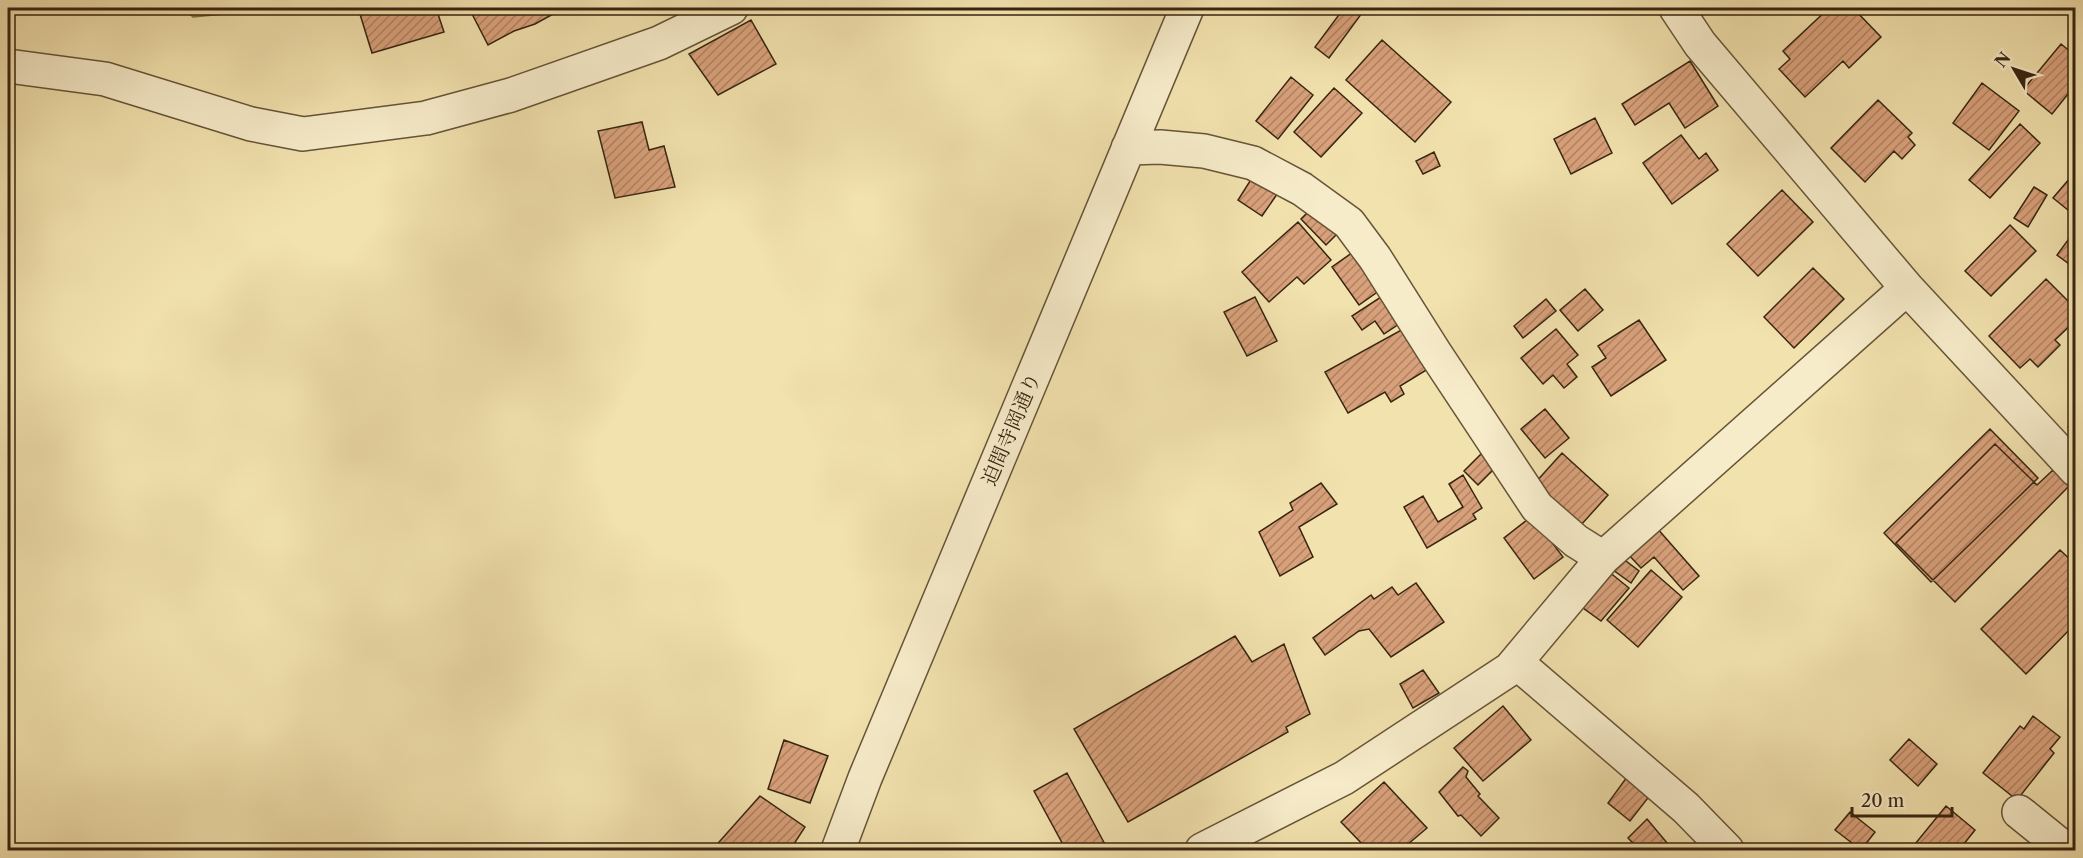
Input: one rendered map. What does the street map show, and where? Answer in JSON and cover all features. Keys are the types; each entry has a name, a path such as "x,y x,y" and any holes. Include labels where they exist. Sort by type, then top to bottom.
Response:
{"street":[{"path":"8,66 105,79 251,123 303,134 426,118 511,95 659,43 731,8"},
{"name":"迫間寺岡通り","path":"838,850 865,778 1187,8"},
{"path":"1676,8 1700,44 1907,288 2076,470"},
{"path":"1128,148 1160,147 1204,151 1253,163 1302,189 1349,224 1375,258 1537,507 1576,541 1604,558"},
{"path":"1203,850 1344,778 1510,669 1604,558 1907,288"},
{"path":"1516,662 1686,808 1727,850"},
{"path":"2019,812 2066,850"}],"green space":[{"path":"183,8 274,8 193,17"}],"building":[{"path":"370,8 436,8 444,32 372,53 359,11"},
{"path":"469,8 564,8 488,45"},
{"path":"1344,8 1354,8 1362,13 1329,58 1315,47"},
{"path":"1698,8 1715,8 1702,15"},
{"path":"1829,8 1853,8 1881,37 1849,68 1843,61 1805,97 1779,69 1790,59 1783,51"},
{"path":"751,20 776,64 718,95 689,54"},
{"path":"1382,40 1451,102 1415,142 1346,80"},
{"path":"2061,44 2076,56 2076,84 2052,114 2023,90"},
{"path":"1690,61 1718,106 1685,128 1669,103 1635,125 1622,104"},
{"path":"1291,77 1313,95 1278,139 1256,121"},
{"path":"1982,83 2019,111 1989,150 1953,123"},
{"path":"1334,88 1362,113 1321,157 1294,132"},
{"path":"1878,100 1912,133 1908,137 1915,145 1902,159 1894,151 1865,182 1831,148"},
{"path":"1595,118 1612,153 1571,174 1554,139"},
{"path":"642,122 649,150 664,146 675,187 615,198 598,131"},
{"path":"2020,124 2040,143 1990,198 1969,180"},
{"path":"1681,135 1699,159 1706,153 1718,170 1672,204 1643,163"},
{"path":"1434,152 1440,166 1423,174 1416,161"},
{"path":"1257,170 1282,187 1262,216 1238,200"},
{"path":"2076,171 2076,201 2068,210 2053,198"},
{"path":"2034,187 2047,195 2028,227 2014,218"},
{"path":"1782,190 1813,222 1758,276 1727,244"},
{"path":"1313,207 1338,233 1326,245 1301,219"},
{"path":"1298,222 1331,260 1304,284 1297,277 1269,302 1242,272"},
{"path":"2010,225 2036,251 1991,296 1965,271"},
{"path":"2076,229 2076,269 2057,255"},
{"path":"1356,250 1383,288 1359,305 1332,267"},
{"path":"1813,268 1844,299 1794,348 1764,317"},
{"path":"2046,279 2076,309 2076,320 2055,340 2060,345 2038,367 2030,359 2020,368 1989,336"},
{"path":"1585,289 1603,310 1578,331 1560,310"},
{"path":"1387,293 1405,320 1384,334 1375,321 1362,330 1352,316"},
{"path":"1255,297 1277,341 1247,356 1224,312"},
{"path":"1546,299 1556,311 1523,338 1514,326"},
{"path":"1639,320 1666,360 1611,396 1592,367 1606,358 1598,346"},
{"path":"1405,328 1428,369 1400,386 1404,394 1391,402 1385,392 1348,413 1325,372"},
{"path":"1556,329 1578,355 1567,364 1577,377 1564,388 1553,375 1543,384 1521,358"},
{"path":"1545,409 1569,438 1545,458 1521,429"},
{"path":"2076,419 2076,435 2068,427"},
{"path":"1990,429 2038,478 1931,582 1884,533"},
{"path":"1995,444 2037,485 2053,470 2069,486 1955,602 1896,543"},
{"path":"1484,451 1498,465 1478,485 1464,471"},
{"path":"1562,453 1608,495 1581,525 1535,483"},
{"path":"1463,475 1482,508 1473,514 1476,519 1427,548 1404,507 1423,496 1438,522 1463,507 1449,484"},
{"path":"1321,483 1337,504 1299,527 1313,557 1280,576 1259,532 1293,510 1290,503"},
{"path":"1532,516 1563,557 1534,579 1504,538"},
{"path":"1656,527 1699,576 1683,590 1654,557 1641,568 1627,553"},
{"path":"2060,550 2076,565 2076,623 2026,674 1981,629"},
{"path":"1618,555 1639,571 1631,583 1609,567"},
{"path":"1651,570 1682,597 1638,647 1607,620"},
{"path":"1608,571 1629,588 1601,621 1579,605"},
{"path":"1416,583 1444,622 1391,657 1369,629 1359,631 1325,655 1313,638 1371,595 1374,599 1392,587 1398,595"},
{"path":"1235,636 1252,662 1284,644 1310,714 1286,727 1288,732 1128,822 1074,729"},
{"path":"1423,670 1439,693 1413,708 1400,684"},
{"path":"1503,706 1531,740 1483,781 1454,748"},
{"path":"2033,716 2060,737 2050,749 2054,753 2017,800 1983,773 2020,726 2024,729"},
{"path":"1909,739 1937,764 1918,786 1890,760"},
{"path":"784,740 828,756 810,803 768,789"},
{"path":"1463,767 1468,771 1466,777 1480,794 1478,796 1499,818 1481,836 1461,815 1458,816 1439,792"},
{"path":"1067,773 1108,850 1066,850 1034,791"},
{"path":"1627,777 1651,794 1630,821 1608,803"},
{"path":"1384,782 1427,828 1401,850 1368,850 1341,822"},
{"path":"760,796 805,827 790,850 712,850"},
{"path":"1946,806 1975,830 1959,850 1924,850 1915,844"},
{"path":"1850,812 1875,832 1861,850 1835,830"},
{"path":"1647,819 1673,850 1640,850 1628,838"}]}
